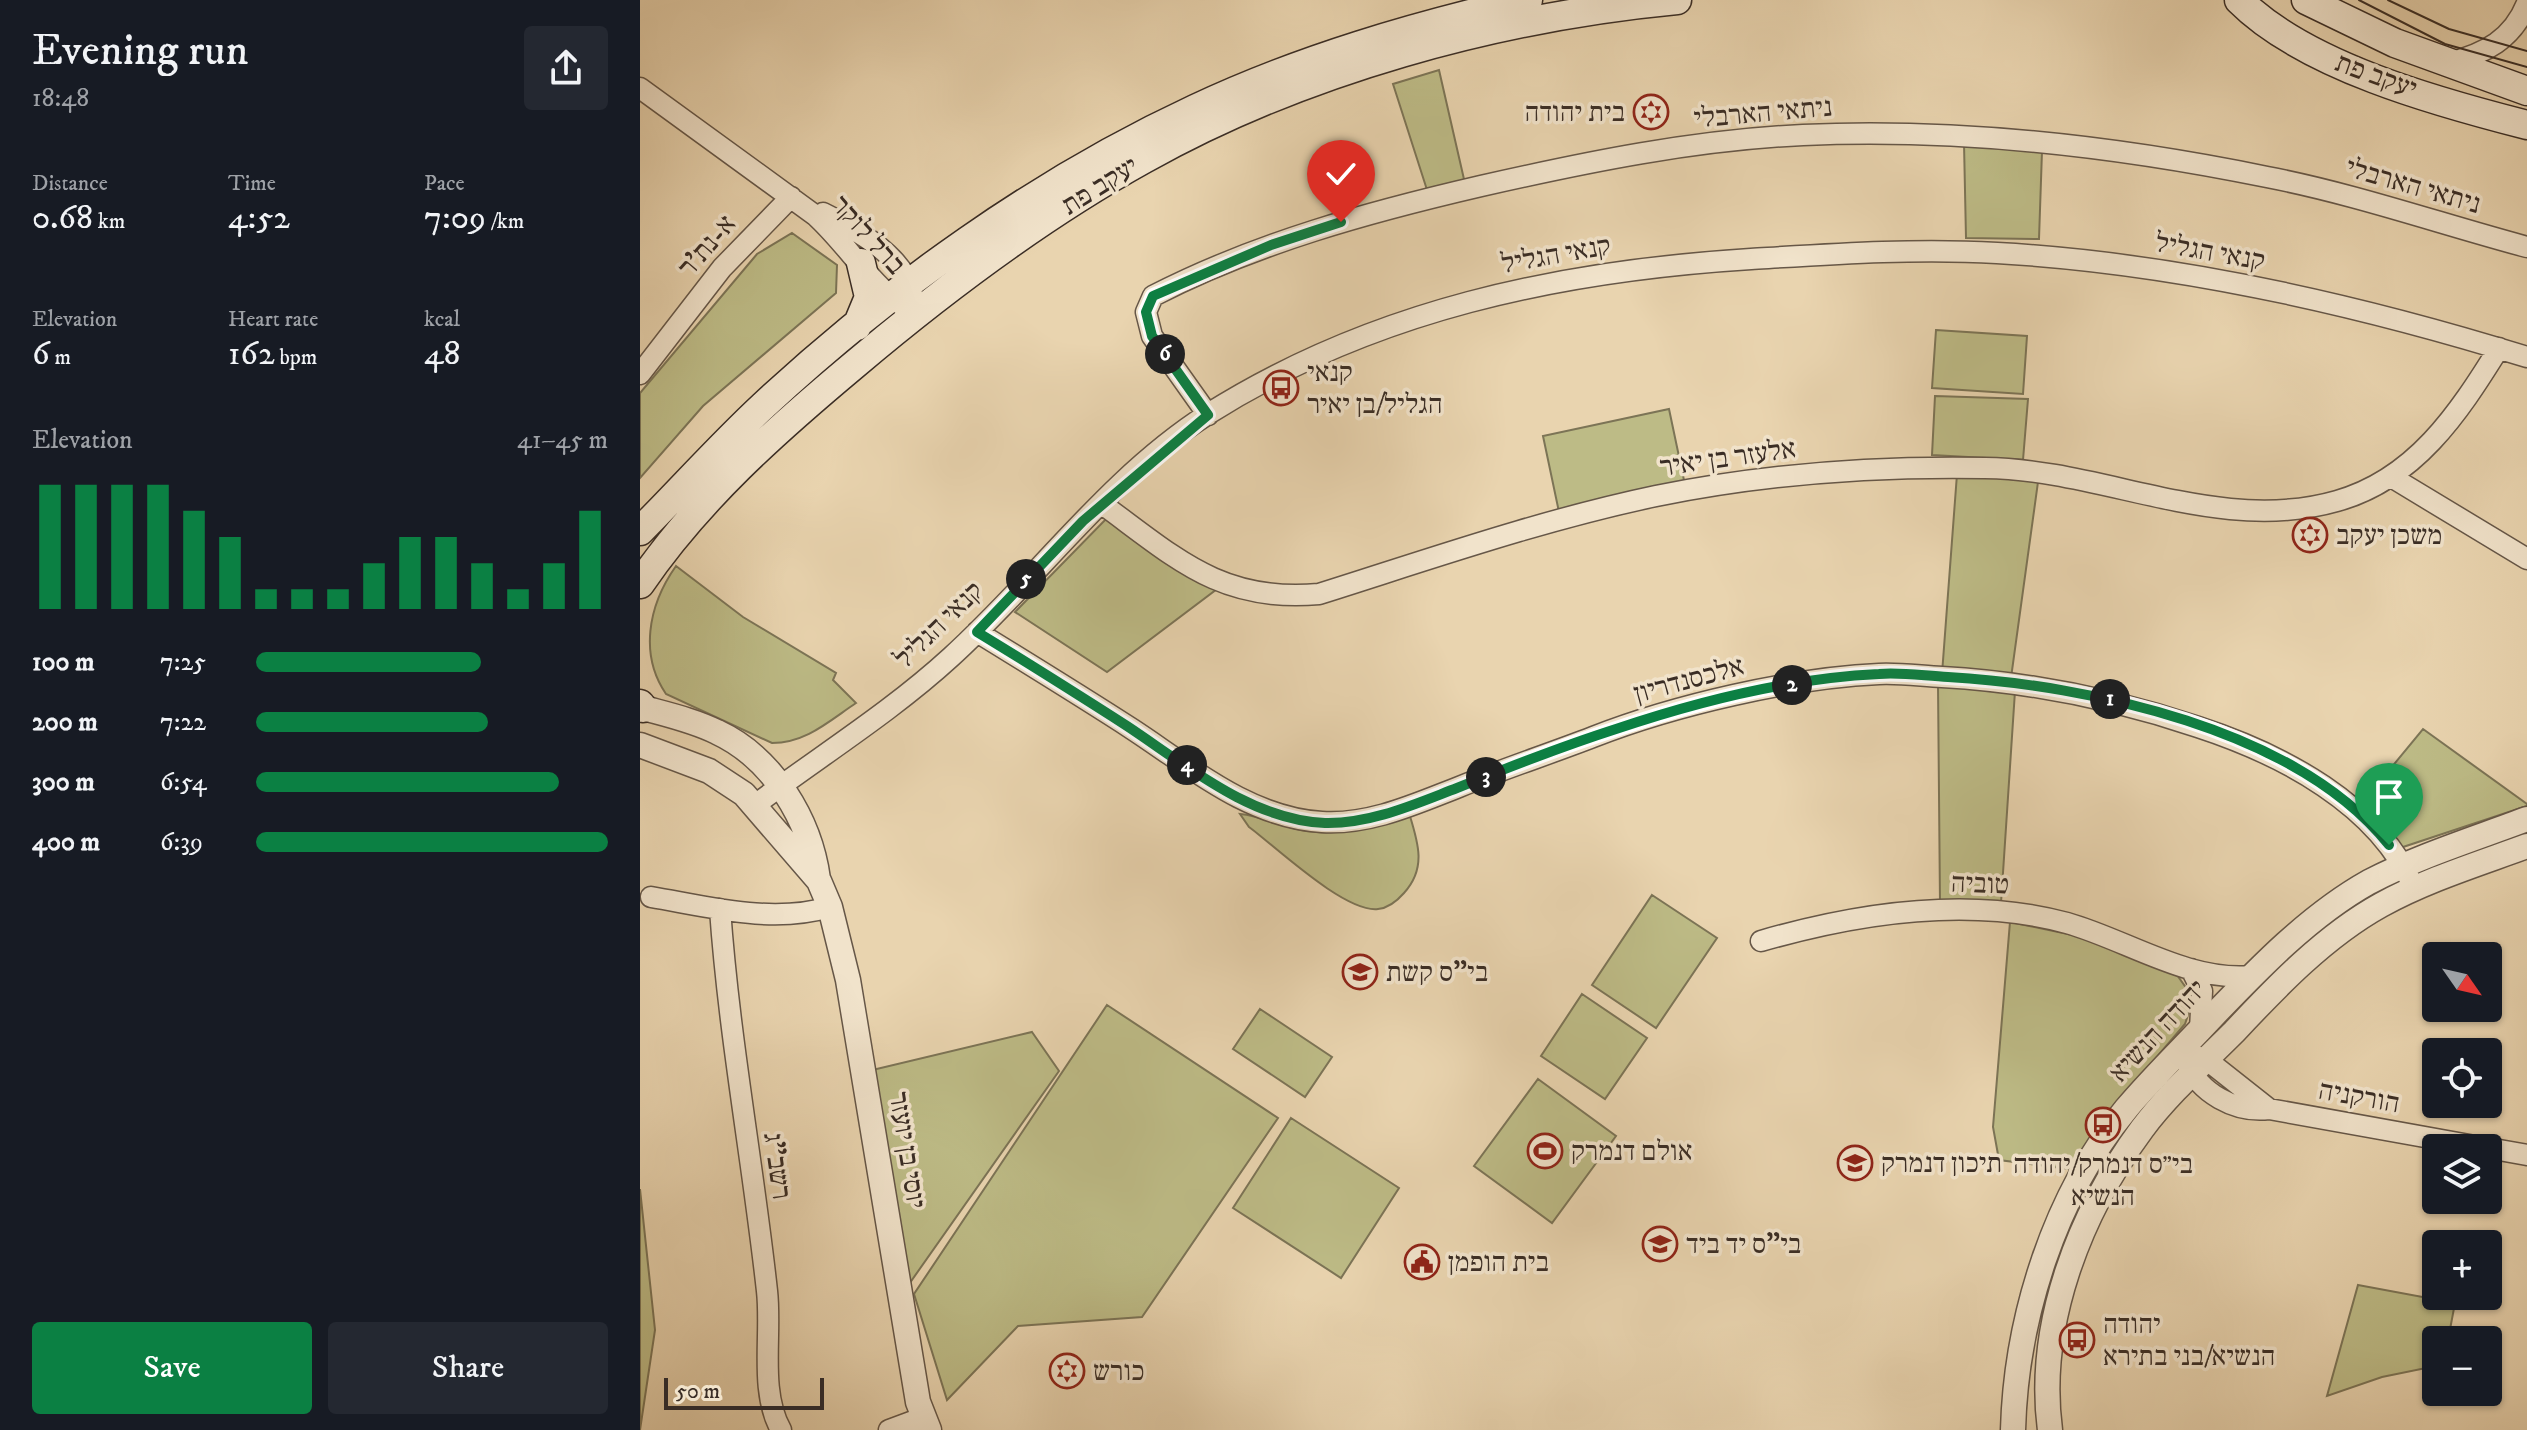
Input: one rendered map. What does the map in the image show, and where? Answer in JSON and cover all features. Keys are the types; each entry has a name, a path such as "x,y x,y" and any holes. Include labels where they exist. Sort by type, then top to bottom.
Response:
{"main road":[{"name":"יעקב פת","path":"640,531 764,405 856,328 900,293 1057,183 1196,108 1290,69 1367,43 1528,0"},
{"name":"יעקב פת","path":"640,584 706,501 756,450 916,314 1071,203 1147,157 1232,117 1319,82 1446,41 1614,3 1677,0"},
{"name":"יעקב פת","path":"2226,0 2246,7 2291,41 2340,64 2527,125"},
{"name":"יעקב פת","path":"2306,0 2345,22 2527,91"},
{"path":"856,328 869,297 861,263"}],"street":[{"path":"2447,63 2478,54 2503,40 2519,21 2527,3"},
{"name":"ברל לוקר","path":"640,88 791,197 838,236 861,263 900,293 916,314"},
{"name":"ניתאי הארבלי","path":"1208,415 1152,336 1146,312 1153,296 1271,245 1341,222 1445,194 1645,152 1815,135 1956,135 2045,143 2271,177 2527,247"},
{"name":"ברל לוקר","path":"791,197 858,231 885,254 900,293"},
{"name":"א-נת'ר","path":"640,374 722,268 791,197"},
{"name":"קנאי הגליל","path":"755,805 908,694 977,632 1102,504 1208,415 1349,341 1475,299 1570,278 1638,269 1797,257 1991,252 2091,261 2342,306 2527,357"},
{"name":"אלעזר בן יאיר","path":"1102,504 1188,566 1213,580 1267,596 1319,594 1524,530 1655,496 1855,469 2002,468 2248,512 2335,502 2393,478 2450,421 2499,348"},
{"path":"2393,478 2527,559"},
{"name":"אלכסנדריון","path":"977,632 1226,791 1290,818 1323,823 1358,821 1416,805 1611,730 1768,689 1879,673 1991,680 2078,692 2137,706 2224,735 2293,768 2348,805 2377,831 2404,865 2414,888"},
{"name":"יוסי בן יועזר","path":"641,706 718,732 763,764 780,786 814,845 819,881 830,907 848,980 918,1402 926,1424"},
{"name":"יוסי בן יועזר","path":"640,745 709,771 755,805 819,881"},
{"name":"יהודה הנשיא","path":"2013,1430 2018,1362 2033,1294 2074,1191 2125,1111 2252,976 2333,906 2404,865 2527,819"},
{"name":"יהודה הנשיא","path":"2050,1430 2047,1393 2051,1343 2063,1288 2080,1242 2119,1163 2144,1126 2290,975 2348,926 2414,888 2527,846"},
{"path":"651,897 763,915 804,915 830,907"},
{"name":"רשב\"ג","path":"720,909 727,1012 767,1294 770,1399 781,1430"},
{"name":"טוביה","path":"1761,941 1798,931 1906,912 2023,913 2065,922 2191,969 2225,977 2252,976"},
{"path":"2191,969 2203,999 2200,1030"},
{"path":"2181,1050 2199,1068"},
{"name":"הורקניה","path":"2199,1068 2230,1104 2256,1111 2269,1109 2422,1136"},
{"name":"הורקניה","path":"2502,1151 2527,1155"},
{"path":"889,1430 926,1424"}],"shaded area":[{"path":"1439,70 1466,188 1428,193 1393,84"},
{"path":"1964,143 2042,151 2039,239 1966,238"},
{"path":"792,233 837,265 836,293 703,406 640,478 640,393 757,254"},
{"path":"1936,330 2027,336 2023,394 1932,388"},
{"path":"1935,396 2028,399 2023,460 1932,455"},
{"path":"1669,409 1685,485 1559,512 1543,436"},
{"path":"1957,474 2038,482 2011,678 1942,674"},
{"path":"1107,518 1217,589 1107,672 1015,612"},
{"path":"676,566 743,617 836,673 833,680 856,703 806,735 772,743 666,694 653,664 650,631 659,598"},
{"path":"1938,685 2015,691 2001,903 1940,903"},
{"path":"2423,729 2527,806 2400,848 2363,802"},
{"path":"1409,813 1417,844 1416,874 1399,899 1378,909 1348,901 1330,890 1249,827 1240,814 1298,829 1333,832"},
{"path":"1652,895 1717,938 1656,1028 1592,985"},
{"path":"2010,922 2082,937 2177,975 2189,992 2191,1006 2185,1024 2113,1108 2069,1169 1999,1160 1993,1127"},
{"path":"1582,994 1647,1038 1605,1099 1541,1056"},
{"path":"1107,1005 1278,1118 1142,1317 1018,1326 947,1400 914,1294"},
{"path":"1260,1009 1332,1057 1305,1097 1233,1049"},
{"path":"1032,1032 1059,1071 907,1287 864,1072"},
{"name":"אולם דנמרק","path":"1538,1079 1616,1136 1552,1223 1474,1166"},
{"path":"1291,1118 1399,1188 1341,1278 1233,1208"},
{"path":"640,1189 655,1330 640,1430"},
{"path":"2358,1285 2422,1297 2422,1310 2454,1310 2451,1326 2422,1326 2422,1369 2382,1377 2327,1396"}],"tram line":[{"path":"2359,0 2445,44 2527,67"},
{"path":"2388,0 2449,29 2527,51"}],"place":[{"name":"בית יהודה","path":"1651,112"},
{"name":"קנאי הגליל/בן יאיר","path":"1281,388"},
{"name":"משכן יעקב","path":"2310,535"},
{"name":"בי\"ס קשת","path":"1360,972"},
{"name":"בי״ס דנמרק/יהודה הנשיא","path":"2103,1125"},
{"name":"אולם דנמרק","path":"1545,1151"},
{"name":"תיכון דנמרק","path":"1855,1163"},
{"name":"בי\"ס יד ביד","path":"1660,1244"},
{"name":"בית הופמן","path":"1422,1262"},
{"name":"יהודה הנשיא/בני בתירא","path":"2077,1340"},
{"name":"כורש","path":"1067,1371"}],"route":[{"path":"1341,222 1271,245 1183,280 1153,296 1146,312 1152,336 1208,415 1131,477 1083,521 977,632 1226,791 1290,818 1323,823 1358,821 1416,805 1641,721 1768,689 1879,673 1991,680 2078,692 2137,706 2224,735 2293,768 2348,805 2389,845"}]}
